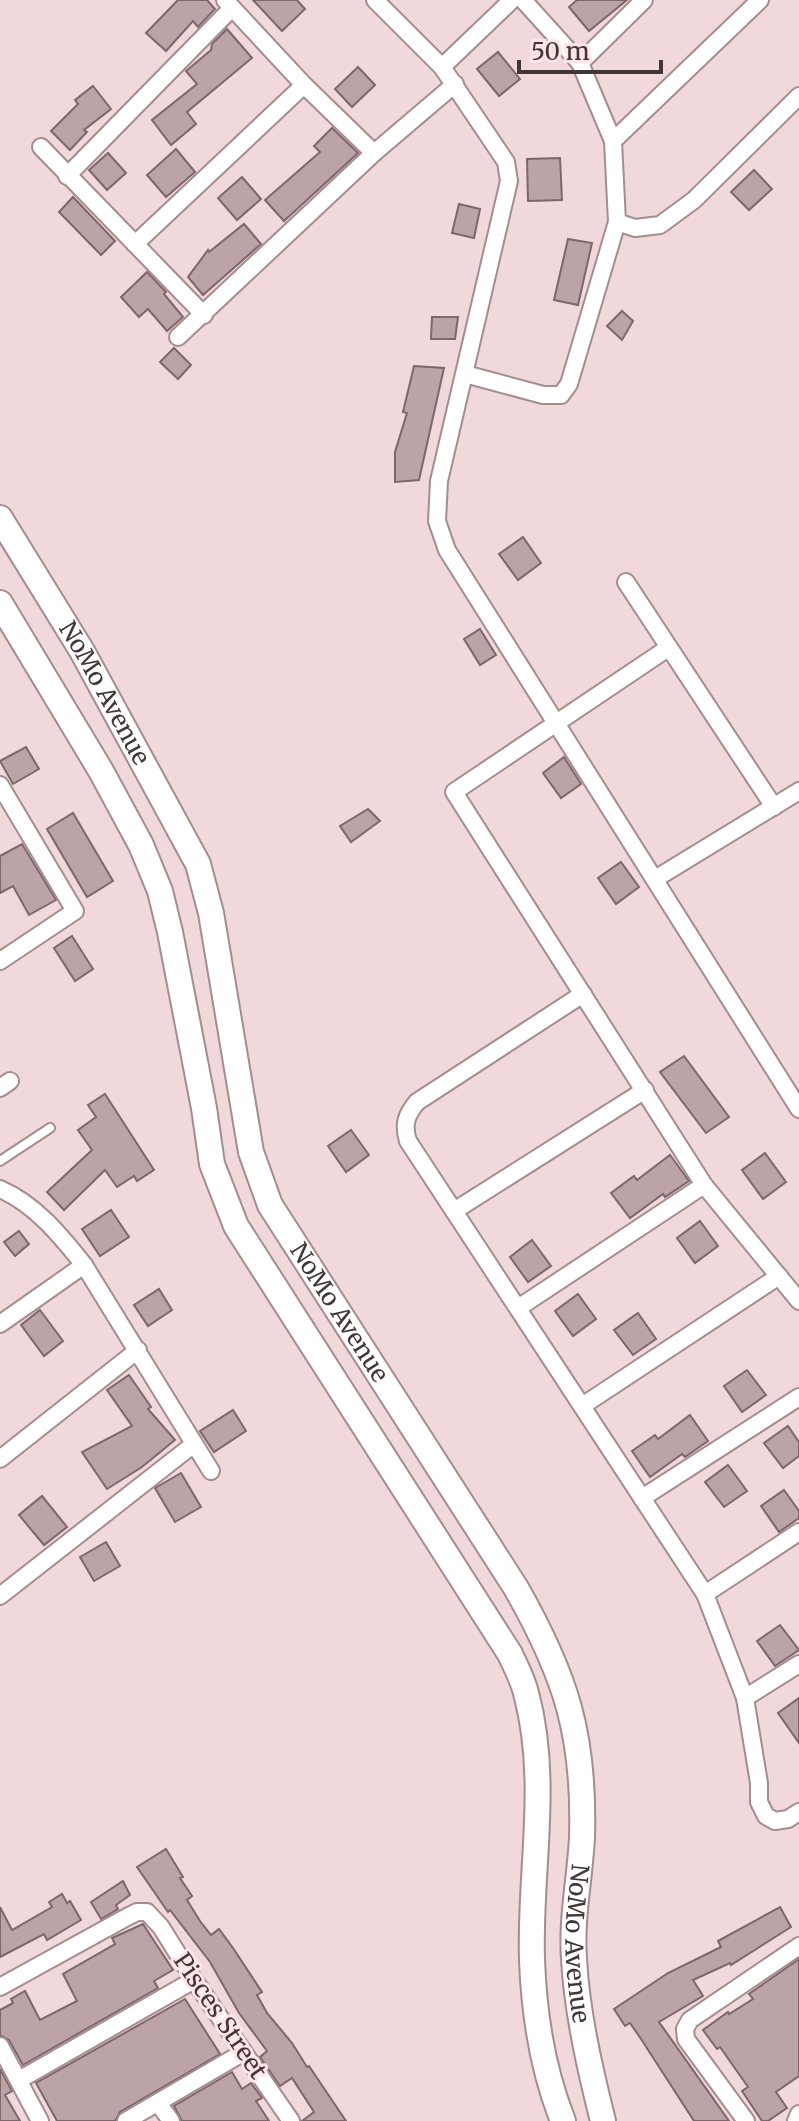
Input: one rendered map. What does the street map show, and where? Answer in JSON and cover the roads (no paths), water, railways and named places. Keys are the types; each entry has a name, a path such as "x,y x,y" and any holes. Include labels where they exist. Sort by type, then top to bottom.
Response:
{"main road":[{"name":"NoMo Avenue","path":"0,518 82,651 198,864 211,913 251,1152 270,1205 516,1588 546,1639 562,1679 577,1740 581,1784 582,1838 573,1927 574,1961 603,2121"},
{"name":"NoMo Avenue","path":"0,603 101,771 141,845 160,891 201,1093 212,1164 236,1226 510,1654 526,1691 536,1745 539,1786 532,1959 536,2011 552,2093 563,2121"}],"street":[{"path":"375,0 455,84 506,162 509,181 439,481 437,521 447,550 799,1109"},
{"path":"442,67 512,0"},
{"path":"465,374 543,395 561,395 569,384 617,222 613,141 580,63 523,0"},
{"path":"580,63 644,0"},
{"path":"613,141 760,0"},
{"path":"67,176 229,4 304,85 374,153"},
{"path":"178,337 374,153 455,84"},
{"path":"135,244 304,85"},
{"path":"617,222 635,228 660,225 694,200 799,96"},
{"path":"41,147 204,315"},
{"path":"626,582 774,807"},
{"path":"668,648 454,792 704,1185 799,1301"},
{"path":"0,785 75,911 0,961"},
{"path":"655,879 799,791"},
{"path":"583,994 417,1102 405,1121 408,1141 705,1594 745,1698 759,1783 759,1802 766,1816 775,1821 788,1819 799,1812"},
{"path":"454,1211 645,1090"},
{"path":"518,1308 704,1185"},
{"path":"0,1189 51,1227 84,1265 211,1471"},
{"path":"0,1324 84,1265"},
{"path":"582,1406 779,1276"},
{"path":"0,1459 138,1350"},
{"path":"642,1498 799,1397"},
{"path":"0,1596 194,1444"},
{"path":"705,1594 799,1532"},
{"path":"745,1698 799,1664"},
{"name":"Pisces Street","path":"0,1987 127,1917 137,1912 147,1912 161,1927 291,2121"},
{"path":"746,2121 686,2039 685,2029 690,2020 799,1946"},
{"path":"19,2080 194,1980"},
{"path":"0,2046 40,2121"},
{"path":"126,2121 244,2052"},
{"path":"158,2103 171,2121"},
{"path":"796,2121 799,2114"}],"lane":[{"path":"0,1161 50,1128"}]}
